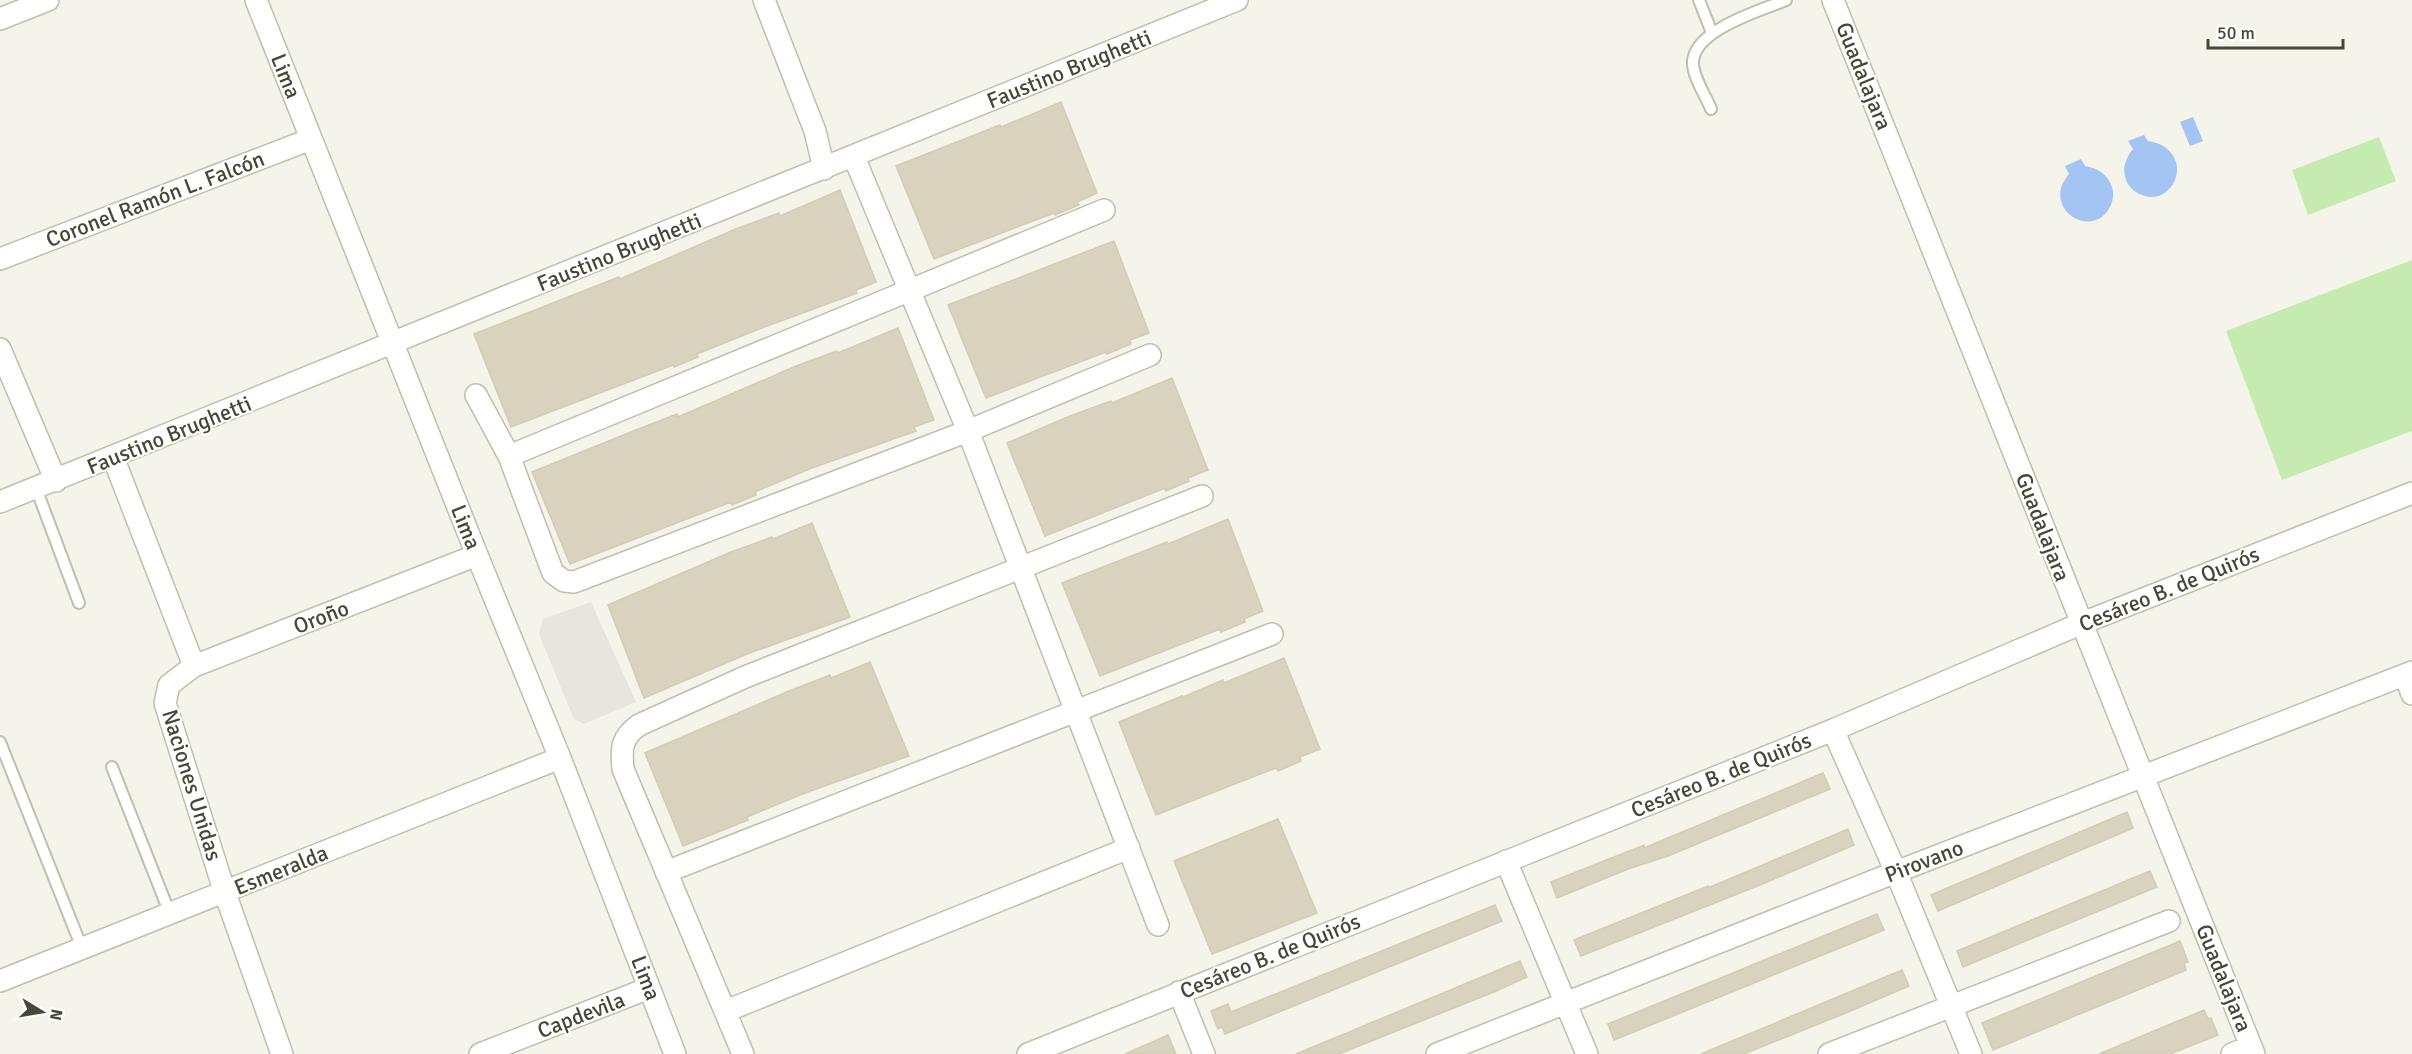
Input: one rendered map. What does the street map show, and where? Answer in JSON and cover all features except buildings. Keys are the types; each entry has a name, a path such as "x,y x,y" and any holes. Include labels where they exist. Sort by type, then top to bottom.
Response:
{"street":[{"path":"0,19 48,0"},
{"name":"Lima","path":"256,0 560,758 675,1054"},
{"path":"764,0 815,131 824,169"},
{"name":"Faustino Brughetti","path":"0,502 1237,0"},
{"name":"Guadalajara","path":"1833,0 2080,624 2143,777 2245,1051"},
{"name":"Coronel Ramón L. Falcón","path":"0,259 311,139"},
{"path":"854,157 968,430 1158,925"},
{"path":"508,456 1104,210"},
{"path":"0,349 46,485"},
{"path":"476,395 508,456 553,573 564,580 574,582 968,430 1150,355"},
{"path":"113,457 194,666"},
{"name":"Cesáreo B. de Quirós","path":"1028,1054 1833,730 2080,624 2412,494"},
{"path":"743,1054 623,769 621,752 627,734 639,725 745,677 1202,496"},
{"name":"Oroño","path":"169,685 194,666 477,555"},
{"path":"666,872 1272,634"},
{"name":"Pirovano","path":"1437,1054 2143,777 2410,680"},
{"name":"Naciones Unidas","path":"169,685 165,703 225,893 282,1054"},
{"path":"1833,730 1896,872 1971,1054"},
{"name":"Esmeralda","path":"0,981 560,758"},
{"path":"726,1011 1129,848"},
{"path":"1506,861 1587,1054"},
{"path":"1829,1054 2169,921"},
{"name":"Capdevila","path":"480,1054 649,988"},
{"path":"1179,992 1204,1054"}],"lane":[{"path":"1699,0 1712,33"},
{"path":"1711,109 1695,73 1693,61 1706,37 1786,0"},
{"path":"46,485 79,603"},
{"path":"0,742 82,948"},
{"path":"112,767 170,914"}],"shaded area":[{"path":"591,602 636,702 584,724 574,719 539,634 543,619"}],"green space":[{"path":"2379,137 2396,181 2308,215 2292,170"},
{"path":"2412,260 2412,431 2282,480 2226,331"}],"water":[{"path":"2193,117 2203,141 2190,146 2180,122"},
{"path":"2144,135 2148,141 2162,145 2169,150 2177,164 2175,180 2167,191 2157,196 2146,196 2136,192 2129,185 2125,174 2125,162 2133,149 2128,141"},
{"path":"2081,159 2085,166 2094,168 2105,175 2113,189 2111,205 2103,216 2093,221 2082,221 2072,216 2065,209 2061,199 2061,187 2069,174 2065,166"}]}
